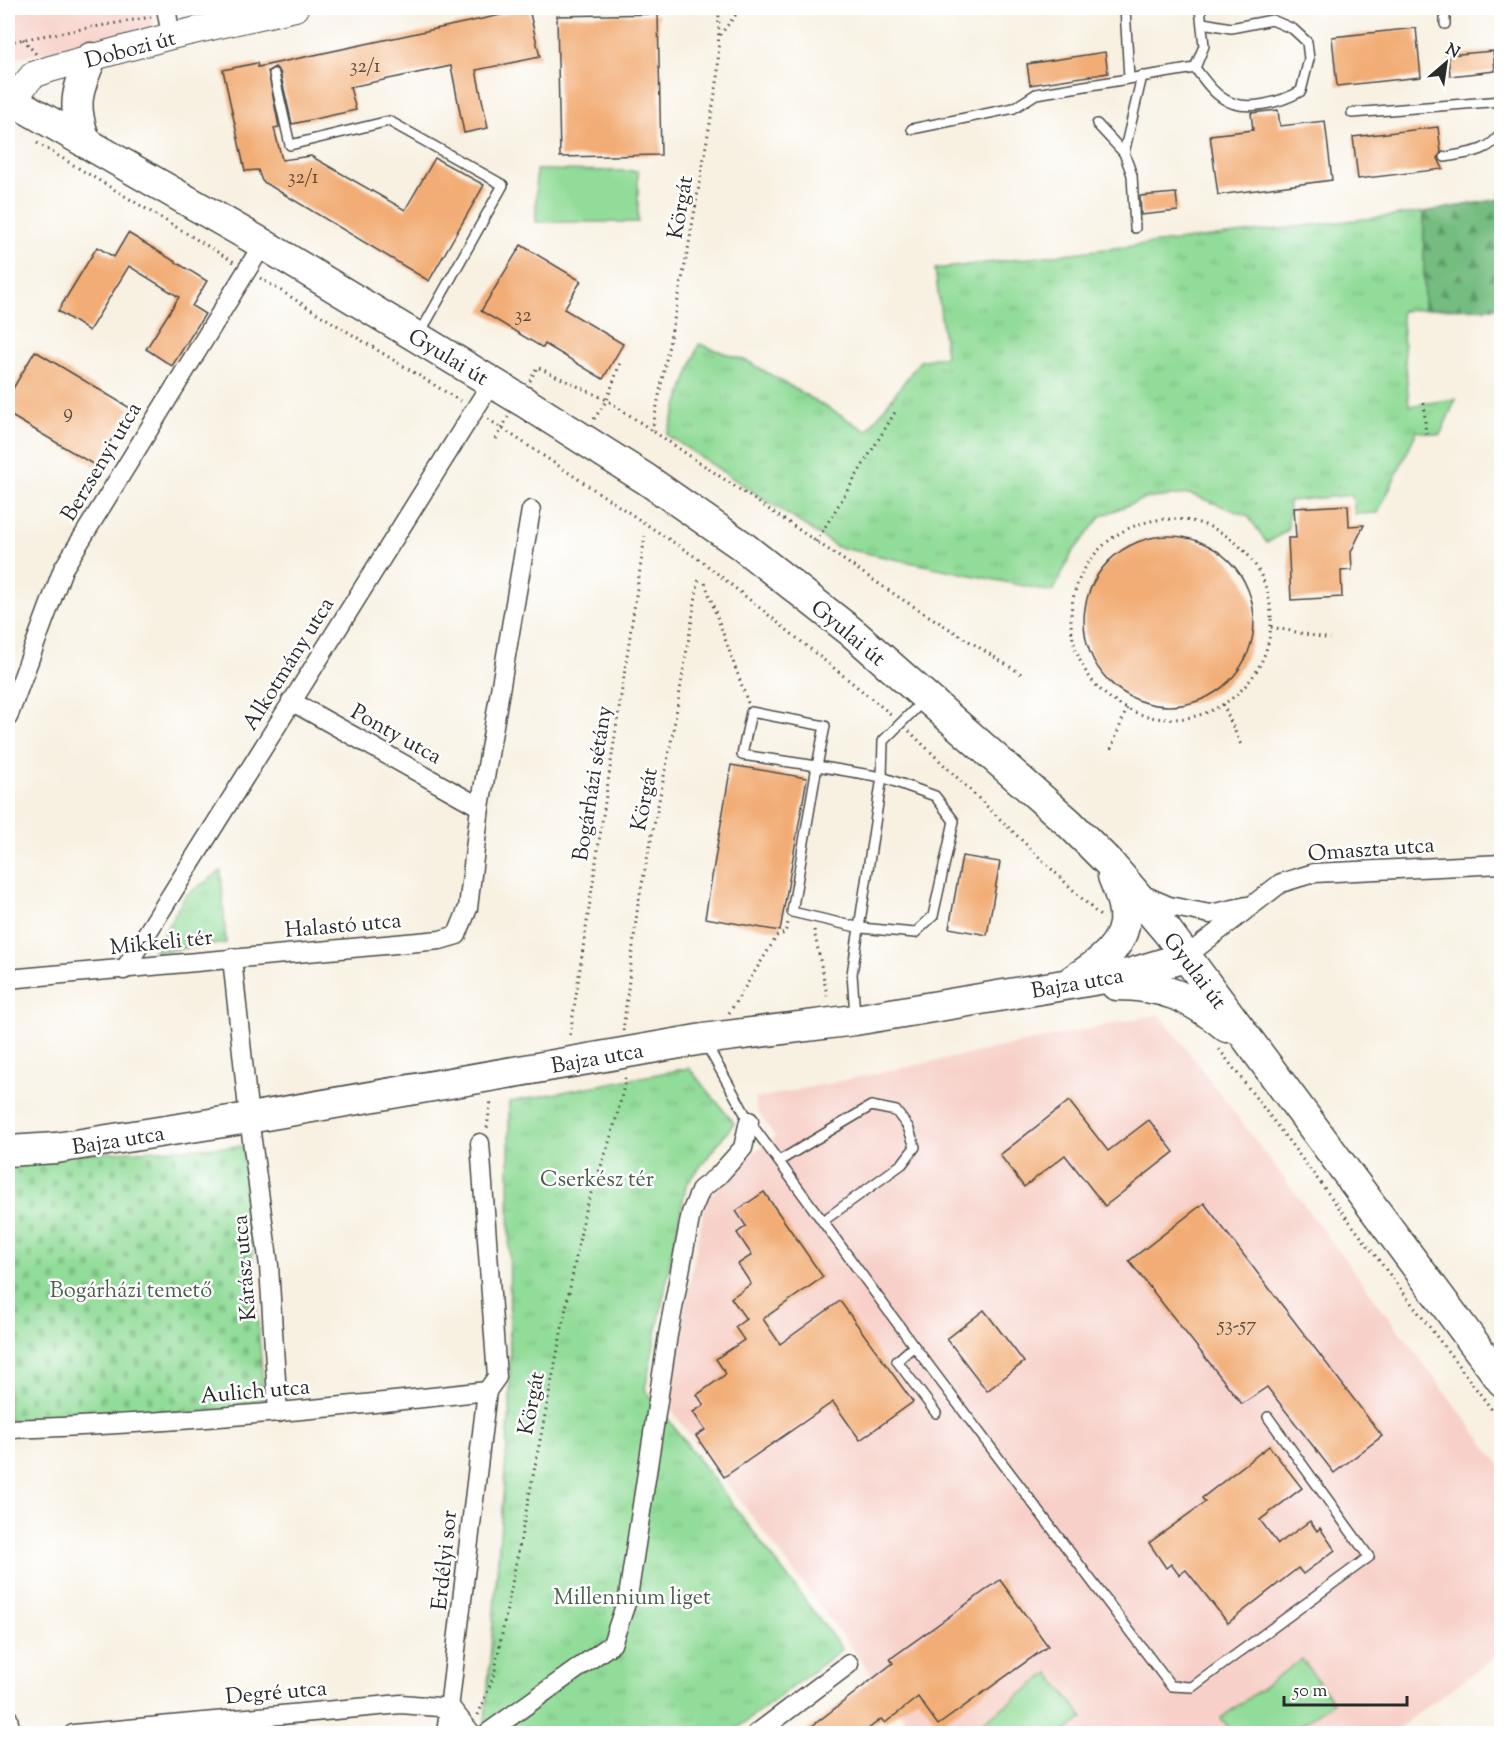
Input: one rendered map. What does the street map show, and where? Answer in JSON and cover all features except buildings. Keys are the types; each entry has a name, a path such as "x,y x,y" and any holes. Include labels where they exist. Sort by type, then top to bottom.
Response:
{"main road":[{"name":"Dobozi út","path":"9,102 33,75 91,58 168,19 295,8"},
{"path":"86,143 76,118 77,91 91,58"},
{"name":"Gyulai út","path":"9,102 263,244 492,382 581,438 741,545 853,633 1069,823 1110,864 1256,1049 1502,1381"},
{"path":"1065,985 1100,964 1122,932 1125,914 1110,864"},
{"name":"Bajza utca","path":"8,1151 56,1148 249,1118 708,1039 843,1022 1129,974 1185,957"},
{"path":"1065,985 1143,985 1178,993 1208,1011 1256,1049"}],"street":[{"name":"Berzsenyi utca","path":"8,717 14,675 63,569 263,244"},
{"name":"Alkotmány utca","path":"124,970 492,382"},
{"path":"480,807 531,510"},
{"name":"Ponty utca","path":"291,701 480,807"},
{"name":"Halastó utca","path":"232,958 440,940 457,934 468,908 480,807"},
{"name":"Omaszta utca","path":"1185,957 1281,883 1314,873 1502,864"},
{"name":"Omaszta utca","path":"1130,889 1169,906 1210,914 1252,905"},
{"name":"Mikkeli tér","path":"8,979 124,970 232,958 249,1118"},
{"name":"Kárász utca","path":"249,1118 269,1266 278,1413"},
{"path":"486,1734 612,1644 628,1597 668,1335 691,1213 701,1189 718,1176 743,1148 749,1121"},
{"name":"Erdélyi sor","path":"446,1734 492,1384 480,1143"},
{"name":"Aulich utca","path":"8,1429 104,1426 278,1413 492,1384"},
{"path":"756,1734 849,1664"},
{"name":"Degré utca","path":"73,1734 401,1704 451,1708"},
{"path":"451,1708 472,1734"},
{"path":"8,1718 11,1734"}],"lane":[{"path":"1125,8 1129,78"},
{"path":"1195,68 1204,46 1200,8"},
{"path":"1445,8 1445,24"},
{"path":"1500,8 1502,18"},
{"path":"1195,68 1224,100 1245,105 1287,99 1300,90 1309,59 1307,42 1293,29 1272,21 1231,28 1203,23"},
{"path":"912,129 1014,108 1036,94 1195,68"},
{"path":"274,74 290,145 389,121 503,185 418,337"},
{"path":"1124,153 1142,76"},
{"path":"1352,113 1502,101"},
{"path":"1097,124 1124,153 1132,175 1135,228"},
{"path":"1445,157 1479,151 1490,146 1502,131"},
{"path":"843,1022 861,928 882,777 883,741 926,698"},
{"path":"817,766 792,912 861,928 915,933 933,916 954,821 935,796 882,777 817,766 742,755 751,712 825,726 817,766"},
{"path":"708,1039 749,1121 914,1346 1171,1686 1192,1687 1370,1557 1268,1417"},
{"path":"779,1161 871,1106 896,1111 908,1127 915,1147 902,1164 823,1221"},
{"path":"914,1346 897,1361 936,1413"}],"path":[{"name":"Körgát","path":"652,431 688,249 714,100 719,8"},
{"path":"719,37 741,8"},
{"path":"8,42 168,19"},
{"path":"37,143 474,410 704,562 900,722 1109,924 1122,932"},
{"path":"581,438 607,400 621,360"},
{"path":"607,400 816,542 1023,675"},
{"path":"1424,403 1426,438"},
{"path":"816,542 897,409"},
{"path":"1163,519 1198,522 1229,537 1254,562 1268,593 1271,627 1267,648 1256,673 1238,694 1223,704 1189,718 1161,719 1128,708 1111,699 1087,674 1073,642 1071,608 1081,574 1101,546 1130,527 1163,519"},
{"name":"Bogárházi sétány","path":"570,1035 645,536"},
{"name":"Körgát","path":"624,1012 638,904 673,732 699,578"},
{"path":"705,583 751,712"},
{"path":"1271,627 1330,639"},
{"path":"1223,704 1241,745"},
{"path":"1110,749 1128,708"},
{"path":"708,1039 777,936 785,933 792,912"},
{"path":"811,917 826,985 843,1022"},
{"path":"1218,1048 1502,1423"},
{"path":"480,1143 490,1111 489,1076"},
{"name":"Körgát","path":"479,1713 495,1675 586,1206 607,1153 621,1103"}],"shaded area":[{"path":"8,8 152,8 155,33 8,59"},
{"path":"1160,1014 1501,1466 1501,1653 1391,1733 916,1733 666,1403 706,1200 751,1155 775,1137 756,1109 754,1099"}],"green space":[{"path":"536,170 638,171 638,222 536,222"},
{"path":"1501,199 1501,308 1424,309 1424,212"},
{"path":"1424,212 1424,309 1401,311 1409,406 1456,399 1440,435 1417,431 1378,513 1355,514 1352,495 1289,501 1288,530 1267,543 1248,516 1190,494 1143,499 1101,516 1072,553 1053,592 837,547 667,435 699,344 749,362 867,431 920,361 946,356 935,269"},
{"path":"221,871 226,943 153,952 185,896"},
{"name":"Millennium liget","path":"689,1068 734,1123 686,1185 645,1389 842,1649 731,1733 491,1734 485,1722 510,1409 509,1102"},
{"name":"Bogárházi temető","path":"243,1146 265,1408 8,1421 8,1157"},
{"path":"1302,1659 1333,1702 1290,1733 1233,1733 1221,1718"},
{"path":"1049,1673 1084,1718 1063,1733 969,1733"}],"park label":[{"name":"Cserkész tér","path":"597,1178"}]}
